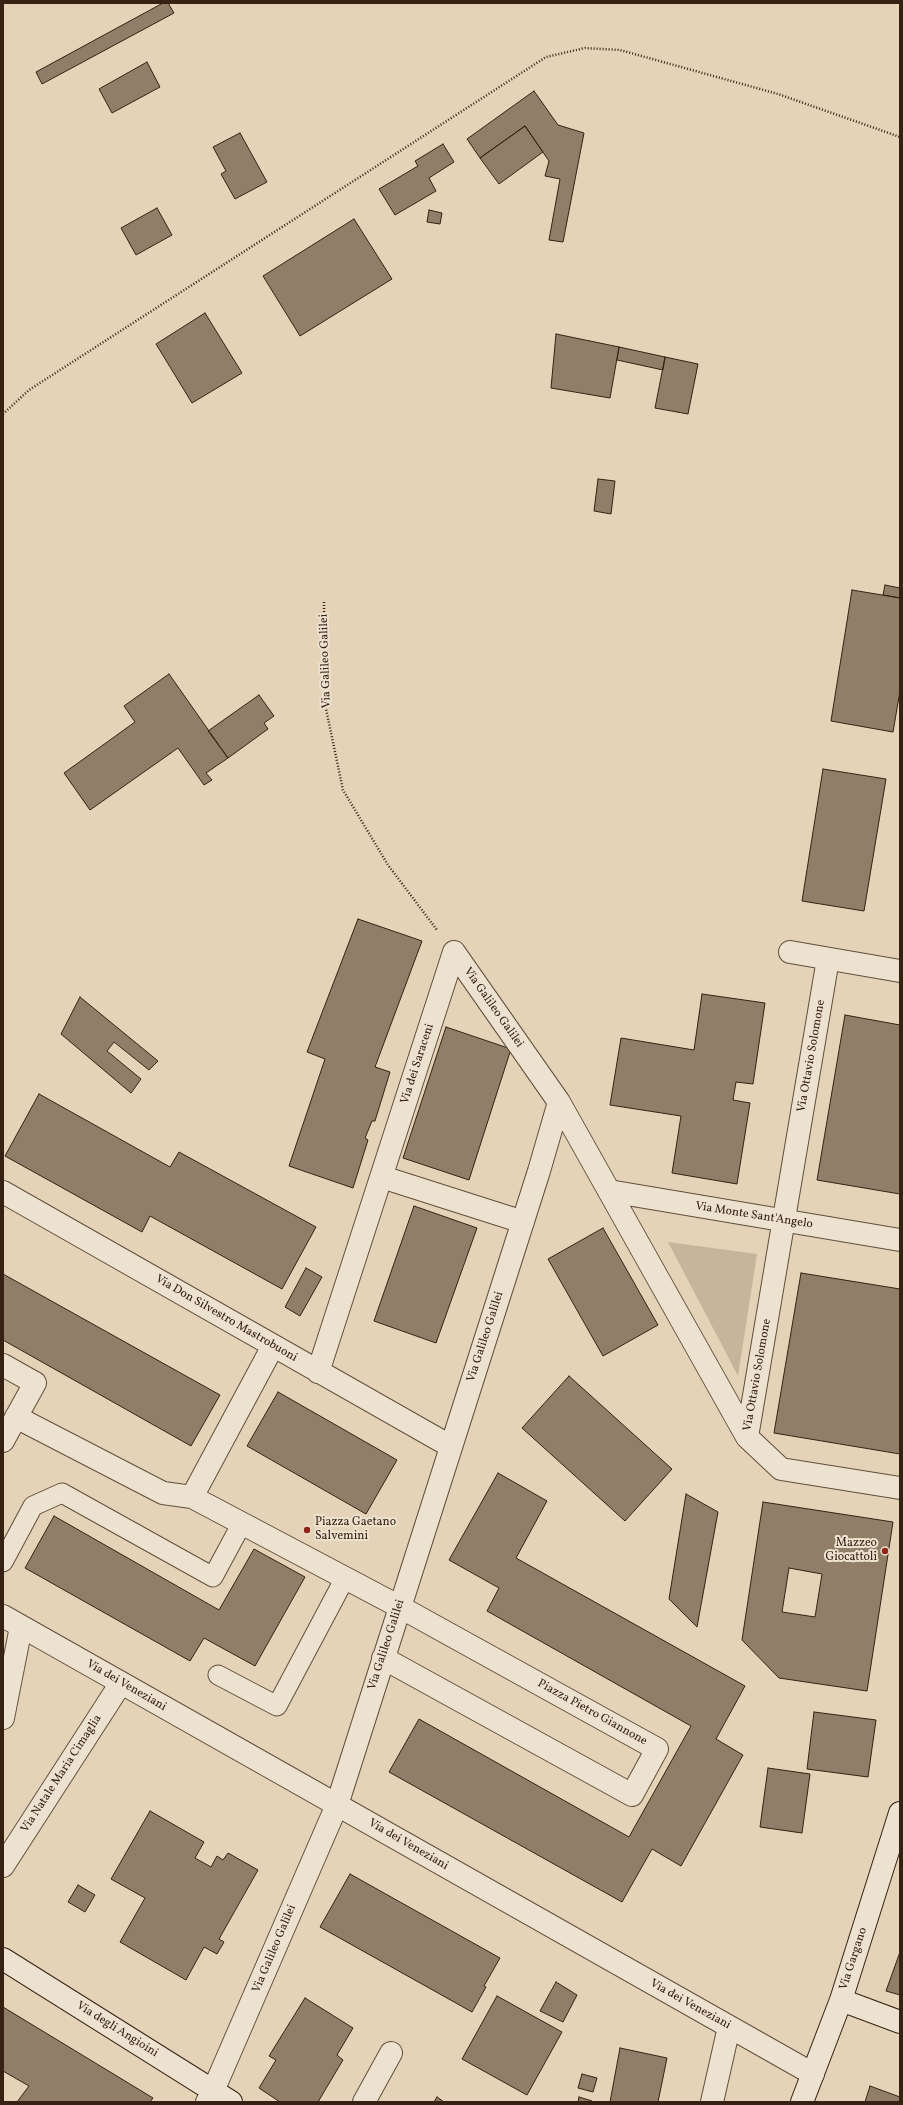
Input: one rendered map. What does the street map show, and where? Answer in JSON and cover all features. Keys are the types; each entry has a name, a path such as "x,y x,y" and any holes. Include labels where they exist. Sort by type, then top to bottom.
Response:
{"street":[{"name":"Via Galileo Galilei","path":"217,2098 336,1805 523,1222 559,1102 454,952"},
{"name":"Via dei Saraceni","path":"318,1372 454,952"},
{"path":"790,952 900,970"},
{"name":"Via Ottavio Solomone","path":"747,1437 828,959"},
{"name":"Via Ottavio Solomone","path":"559,1102 747,1437"},
{"path":"382,1176 523,1222"},
{"name":"Via Monte Sant'Angelo","path":"609,1191 900,1240"},
{"name":"Via Don Silvestro Mastrobuoni","path":"3,1192 450,1446"},
{"path":"192,1497 273,1346"},
{"path":"3,1365 35,1383 3,1441"},
{"path":"16,1417 162,1493 192,1497 400,1607"},
{"path":"747,1437 781,1469 900,1488"},
{"name":"Piazza Pietro Giannone","path":"383,1658 632,1795 657,1749 400,1607"},
{"path":"3,1718 12,1622"},
{"name":"Via dei Veneziani","path":"12,1622 813,2074"},
{"name":"Via Natale Maria Cimaglia","path":"3,1866 121,1683"},
{"name":"Via Gargano","path":"802,2102 841,2000 900,1813"},
{"name":"Via degli Angioini","path":"3,1959 217,2098"},
{"path":"841,2000 900,2022"},
{"path":"712,2102 729,2027"},
{"path":"364,2102 391,2053"}],"lane":[{"path":"3,1562 33,1506 62,1493 213,1577 242,1523"},
{"path":"218,1675 277,1706 345,1578"}],"path":[{"path":"3,414 30,390 546,57 585,48 620,50 778,94 900,137"},
{"name":"Via Galileo Galilei","path":"324,602 325,704 343,790 388,865 454,952"}],"shaded area":[{"path":"668,1242 757,1254 738,1376"}],"building":[{"path":"163,3 168,3 174,13 42,84 36,72"},
{"path":"147,62 160,87 112,113 99,89"},
{"path":"534,91 558,125 584,133 563,242 549,240 560,179 545,176 549,161 525,126 480,158 467,139"},
{"path":"525,126 543,152 499,184 480,158"},
{"path":"240,133 267,182 235,199 221,174 226,171 213,147"},
{"path":"443,144 454,162 429,178 436,191 395,215 379,189 418,166 415,161"},
{"path":"157,208 172,235 136,255 121,228"},
{"path":"429,210 442,213 440,224 427,222"},
{"path":"354,219 392,279 300,336 263,276"},
{"path":"205,313 242,373 192,403 156,344"},
{"path":"556,334 619,347 610,398 551,388"},
{"path":"619,347 665,357 663,370 617,360"},
{"path":"665,357 698,364 688,414 655,408"},
{"path":"598,479 615,481 611,514 594,511"},
{"path":"885,585 900,588 900,598 883,595"},
{"path":"852,590 900,598 900,691 893,732 831,721"},
{"path":"169,674 228,758 206,773 212,780 204,785 178,748 90,810 64,773 135,722 124,706"},
{"path":"259,695 274,716 264,723 268,729 228,758 208,731"},
{"path":"823,769 886,779 864,911 802,901"},
{"path":"358,919 422,941 375,1067 390,1072 375,1121 372,1121 365,1138 368,1140 353,1188 289,1166 325,1059 307,1052"},
{"path":"702,994 765,1003 753,1084 736,1082 733,1100 750,1103 737,1184 672,1173 681,1116 610,1105 621,1038 694,1050"},
{"path":"80,997 158,1061 149,1070 114,1042 107,1051 141,1079 131,1093 61,1034"},
{"path":"845,1015 900,1025 900,1194 817,1180"},
{"path":"446,1027 511,1049 469,1180 403,1158"},
{"path":"39,1094 170,1167 179,1152 316,1227 282,1289 150,1216 142,1232 5,1156"},
{"path":"414,1206 477,1228 436,1343 374,1321"},
{"path":"603,1228 658,1325 603,1356 548,1259"},
{"path":"306,1268 322,1277 300,1316 285,1307"},
{"path":"801,1273 900,1289 900,1454 774,1433"},
{"path":"3,1274 220,1395 191,1446 3,1340"},
{"path":"569,1376 672,1469 625,1521 522,1428"},
{"path":"278,1392 397,1460 366,1514 247,1446"},
{"path":"498,1473 547,1501 516,1558 745,1686 716,1739 743,1755 681,1866 652,1849 622,1902 389,1772 419,1719 629,1837 691,1726 487,1611 499,1588 449,1560"},
{"path":"686,1494 718,1512 697,1627 669,1599"},
{"path":"763,1502 893,1522 867,1691 779,1678 742,1640","holes":["789,1568 822,1574 815,1617 782,1612"]},
{"path":"54,1516 219,1610 254,1549 305,1577 255,1666 204,1638 190,1661 25,1568"},
{"path":"814,1712 876,1720 868,1777 807,1769"},
{"path":"768,1768 810,1774 802,1833 760,1827"},
{"path":"150,1811 204,1842 195,1858 211,1867 217,1856 223,1860 228,1853 258,1870 219,1939 224,1942 217,1954 204,1947 186,1980 120,1942 145,1898 111,1879"},
{"path":"350,1874 500,1958 484,1986 486,1987 472,2012 320,1927"},
{"path":"78,1885 95,1895 85,1912 68,1902"},
{"path":"900,1952 900,1995 886,1991"},
{"path":"556,1982 577,1995 563,2022 540,2011"},
{"path":"497,1996 562,2032 527,2095 462,2059"},
{"path":"305,1998 353,2028 337,2055 343,2060 318,2102 280,2102 259,2088 276,2060 269,2056"},
{"path":"3,2007 153,2098 150,2102 17,2102 29,2086 3,2071"},
{"path":"620,2048 667,2058 658,2102 610,2102"},
{"path":"582,2074 597,2078 593,2092 578,2088"},
{"path":"870,2086 900,2097 900,2102 865,2102"},
{"path":"437,2097 444,2102 434,2102"},
{"path":"579,2097 592,2101 592,2102 578,2102"}],"place":[{"name":"Piazza Gaetano Salvemini","path":"307,1530"},
{"name":"Mazzeo Giocattoli","path":"885,1551"}]}
